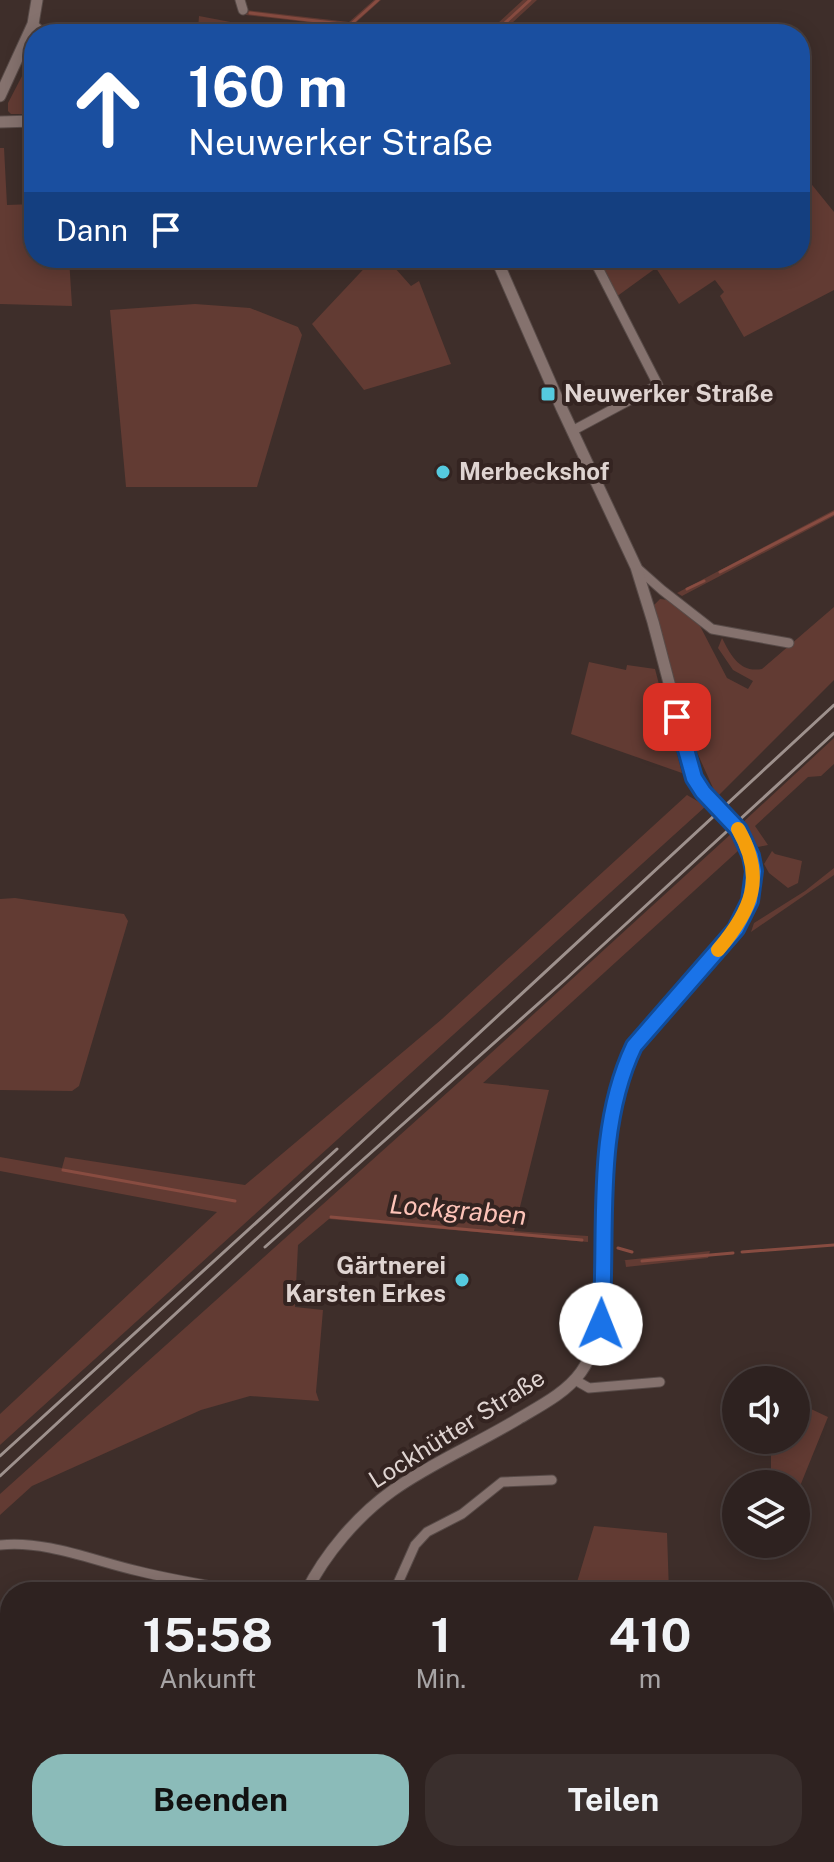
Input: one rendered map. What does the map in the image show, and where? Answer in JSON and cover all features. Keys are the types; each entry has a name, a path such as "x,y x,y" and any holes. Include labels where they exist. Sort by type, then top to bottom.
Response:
{"street":[{"path":"33,24 37,0"},
{"path":"0,96 24,44"},
{"path":"0,122 24,121"},
{"path":"500,268 636,567 712,629 789,643"},
{"path":"572,431 658,385 598,268"},
{"name":"Lockhütter Straße","path":"311,1582 336,1546 390,1492 484,1440 554,1397 575,1380 594,1348 601,1324 606,1166 615,1107 628,1059 634,1046 736,929 750,901 754,871 739,830 694,778 636,567"},
{"name":"Lockhütter Straße","path":"575,1380 589,1388 660,1382"},
{"path":"398,1582 415,1545 427,1532 462,1514 502,1482 552,1480"},
{"path":"0,1545 27,1545 67,1552 195,1582"}],"shaded area":[{"path":"374,0 381,0 354,24 325,24 246,15 246,10 349,22"},
{"path":"523,0 537,0 511,24 497,24"},
{"path":"199,16 241,24 198,24"},
{"path":"24,72 24,114 11,114 8,103"},
{"path":"0,148 4,148 7,205 24,204 24,268 70,268 72,306 0,304"},
{"path":"810,182 834,212 834,290 744,337 720,296 724,292 715,280 679,304 656,268 810,268"},
{"path":"365,268 395,268 411,286 419,281 451,364 364,390 312,324"},
{"path":"601,268 656,268 616,297"},
{"path":"195,304 250,308 298,327 302,335 257,487 126,487 110,310"},
{"path":"834,510 834,516 682,596 677,593"},
{"path":"660,599 668,600 700,626 727,678 748,689 753,681 733,670 718,648 722,638 742,666 762,669 834,607 834,680 719,795 690,737 654,605"},
{"path":"589,662 626,670 627,665 655,669 682,773 571,734"},
{"path":"834,738 834,764 821,776 808,777 755,826 768,845 758,847 740,825"},
{"path":"687,795 706,806 0,1445 0,1414 217,1212 0,1171 0,1157 62,1168 65,1157 245,1185 442,1019"},
{"path":"732,833 739,850 483,1083 549,1090 514,1231 588,1236 588,1242 329,1219 298,1245 295,1307 323,1310 316,1392 319,1401 250,1396 201,1410 32,1486 0,1515 0,1494"},
{"path":"772,851 802,861 798,883 788,888 769,873 764,864"},
{"path":"834,868 834,875 751,932 754,923 805,891"},
{"path":"15,898 124,914 128,921 79,1086 72,1091 0,1090 0,899"},
{"path":"710,1251 708,1258 626,1267 625,1260"},
{"path":"810,1409 828,1417 807,1470 771,1470 771,1454 810,1454"},
{"path":"594,1526 667,1533 669,1582 577,1582"}],"waterway":[{"path":"351,24 378,0"},
{"path":"504,24 530,0"},
{"path":"250,13 342,24"},
{"path":"720,572 834,513"},
{"path":"687,589 704,581"},
{"name":"Lockgraben","path":"63,1170 235,1201"},
{"name":"Lockgraben","path":"331,1217 582,1240"},
{"name":"Lockgraben","path":"742,1252 834,1245"},
{"name":"Lockgraben","path":"618,1248 632,1252"},
{"name":"Lockgraben","path":"642,1261 733,1253"}],"railway":[{"path":"0,1476 834,705"},
{"path":"265,1247 566,979 834,733"},
{"path":"0,1456 337,1149"}],"slow traffic":[{"path":"718,950 736,929 750,901 754,871 751,856 738,829"}],"place":[{"name":"Neuwerker Straße","path":"548,394"},
{"name":"Merbeckshof","path":"443,472"},
{"name":"Gärtnerei Karsten Erkes","path":"462,1280"}],"route":[{"path":"601,1324 606,1166 615,1107 628,1059 634,1046 736,929 750,901 754,871 739,830 694,778 677,717"}]}
